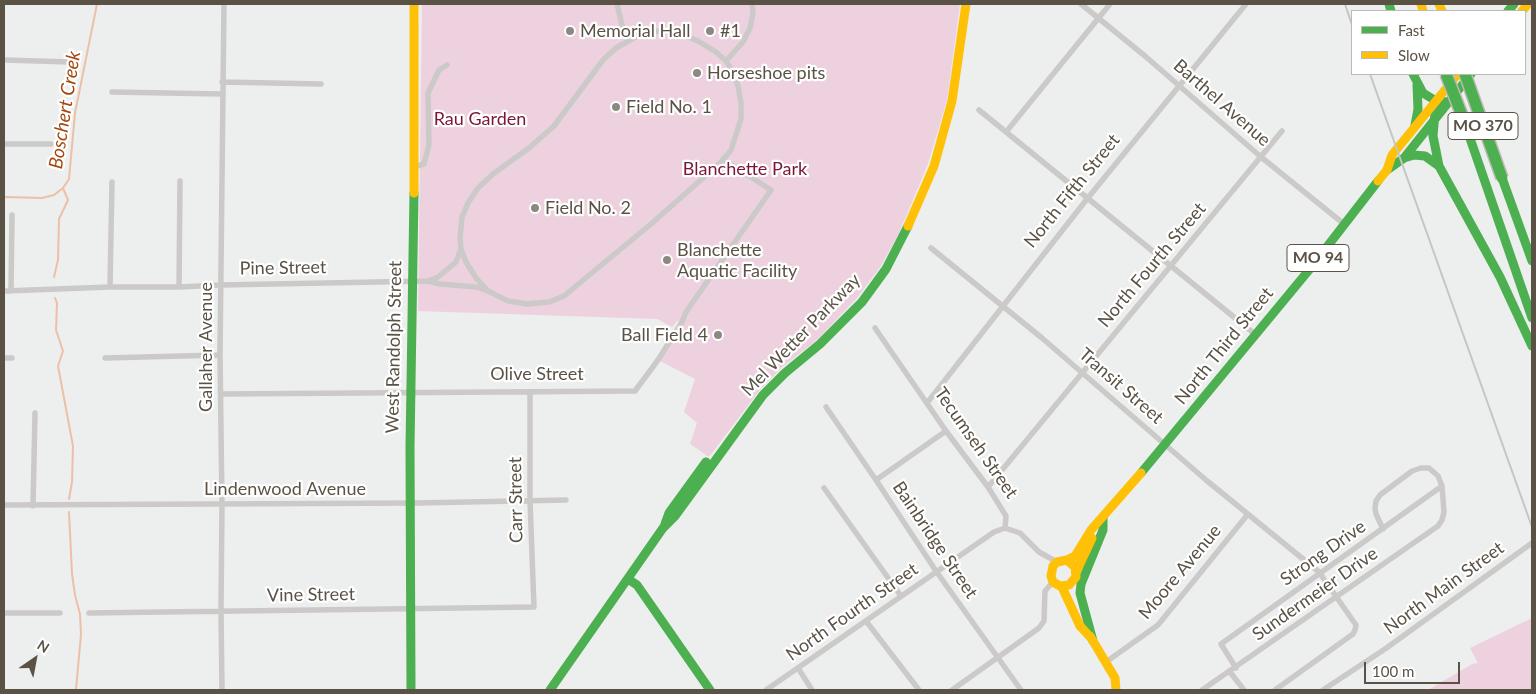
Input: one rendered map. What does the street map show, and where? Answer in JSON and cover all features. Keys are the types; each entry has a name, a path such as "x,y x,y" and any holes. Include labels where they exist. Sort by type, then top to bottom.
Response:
{"main road":[{"name":"West Randolph Street","path":"411,690 414,4"},
{"name":"Mel Wetter Parkway","path":"628,579 663,528 669,513 781,368 816,340 858,298 881,266 898,233 928,164 947,100 960,4"},
{"name":"Mel Wetter Parkway","path":"757,399 820,344 862,302 886,269 904,235 934,166 952,101 966,4"},
{"name":"MO 370","path":"1446,75 1532,318"},
{"name":"North Third Street","path":"1387,170 1392,155 1457,75"},
{"name":"MO 370","path":"1464,75 1532,260"},
{"name":"North Third Street","path":"1067,584 1051,571 1053,566 1075,556 1091,530 1166,445 1387,170 1404,158 1470,75"},
{"path":"1415,79 1423,93 1436,101 1448,102"},
{"path":"1415,79 1418,109 1416,125"},
{"path":"1436,101 1434,143 1439,166 1500,277 1532,346"},
{"path":"1404,158 1414,155 1425,156 1429,157 1439,166"},
{"name":"North Third Street","path":"1067,584 1076,577 1077,570 1103,518"},
{"name":"North Third Street","path":"1067,584 1103,530 1103,518"},
{"path":"1062,561 1073,564 1077,570"},
{"path":"550,690 628,579 637,585 710,690"},
{"path":"1067,584 1093,641 1115,678 1116,690"}],"street":[{"name":"Gallaher Avenue","path":"222,690 220,355 224,4"},
{"path":"617,4 622,25 630,40"},
{"path":"726,61 743,42 750,28 752,4"},
{"name":"Barthel Avenue","path":"1081,4 1180,86 1261,157 1344,224"},
{"path":"1006,132 1110,4"},
{"name":"North Fifth Street","path":"927,403 1002,306 1246,4"},
{"path":"659,32 678,33 698,41 716,52 726,61 732,69 738,86 742,119 731,150 652,224 564,296 549,302 527,304 508,301 488,291 476,278 466,262 461,249 462,217 468,203 478,188 492,174 544,137 556,124 603,60 616,48 639,35 659,32"},
{"path":"4,60 71,62"},
{"path":"414,168 424,164 429,145 428,93 439,70 447,65"},
{"path":"222,82 321,84"},
{"path":"112,92 222,94"},
{"path":"979,110 1256,335"},
{"name":"North Fourth Street","path":"988,487 1282,131"},
{"path":"4,144 51,144"},
{"name":"Olive Street","path":"221,394 635,391 658,360 682,322 686,312 771,190 723,159"},
{"path":"179,287 180,181"},
{"path":"110,287 112,182"},
{"path":"11,290 12,215"},
{"name":"Transit Street","path":"931,248 1083,372 1166,445 1319,572 1356,625 1355,630 1353,634 1275,690"},
{"path":"428,281 438,277 456,262 461,249"},
{"name":"Pine Street","path":"4,291 412,280 476,287 488,291"},
{"name":"Tecumseh Street","path":"875,328 946,432 988,487 1006,516 1005,528 1020,533 1038,552 1062,561"},
{"path":"105,358 220,355"},
{"path":"4,358 12,358"},
{"name":"Carr Street","path":"530,392 530,501 534,607"},
{"name":"Bainbridge Street","path":"826,407 936,571 1021,690"},
{"path":"33,506 35,413"},
{"path":"876,480 946,432"},
{"path":"1383,529 1376,514 1376,501 1380,495 1412,471 1429,468 1438,476 1442,486"},
{"name":"Sundermeier Drive","path":"1202,690 1438,526 1444,512 1442,486"},
{"name":"Strong Drive","path":"1236,668 1221,644 1319,572 1442,486"},
{"path":"824,488 901,596"},
{"name":"Lindenwood Avenue","path":"4,505 411,503 566,500"},
{"name":"Moore Avenue","path":"1106,662 1158,625 1248,514"},
{"name":"North Fourth Street","path":"766,690 936,571 994,532 1005,528"},
{"name":"North Main Street","path":"1324,690 1385,650 1532,543"},
{"name":"North Third Street","path":"952,690 1039,628 1044,621 1045,591 1067,584"},
{"name":"Vine Street","path":"89,613 534,607"},
{"path":"4,613 60,613"},
{"path":"866,621 919,690"},
{"path":"798,668 812,690"},
{"path":"1230,672 1244,690"}],"green space":[{"name":"Blanchette Park","path":"422,4 960,4 947,100 928,164 899,233 881,266 857,298 817,340 781,368 759,391 709,457 690,444 697,423 684,412 695,379 658,360 681,322 677,321 672,327 657,319 418,311"},
{"path":"1532,618 1532,690 1428,690 1472,664 1478,663 1470,648"}],"waterway":[{"name":"Boschert Creek","path":"4,197 42,198 54,195 63,188 69,179 75,113 97,4"},
{"path":"54,277 58,260 59,219 68,200 63,188"},
{"path":"55,298 57,303 56,330 63,351 58,366 73,446 72,482 69,499"},
{"path":"69,512 72,574 80,614 81,634 76,690"}],"railway":[{"path":"1345,4 1351,22"},
{"path":"1370,75 1532,527"}],"traffic: fast":[{"path":"1389,4 1391,10"},
{"path":"1509,10 1514,4"},
{"path":"1414,75 1423,93 1436,101 1448,102"},
{"path":"1446,75 1463,118"},
{"path":"1465,75 1502,178"},
{"path":"1387,170 1404,158 1470,75"},
{"path":"1415,125 1418,109 1417,85"},
{"path":"1436,101 1433,136 1439,166 1500,277 1532,346"},
{"path":"1463,118 1532,318"},
{"path":"1404,158 1414,155 1425,156 1439,166"},
{"path":"1502,178 1532,261"},
{"path":"1141,473 1309,270 1378,181"},
{"path":"411,690 410,447 414,193"},
{"path":"550,690 663,528 675,516 763,395 785,373 820,344 862,302 886,269 908,226"},
{"path":"665,524 669,513 706,462"},
{"path":"1093,641 1080,593 1081,584 1103,530 1103,518"},
{"path":"628,579 637,585 710,690"}],"traffic: slow":[{"path":"414,4 414,193"},
{"path":"908,226 934,166 952,101 966,4"},
{"path":"1421,4 1423,10"},
{"path":"1439,4 1442,10"},
{"path":"1523,10 1528,4"},
{"path":"1378,181 1387,170 1392,155 1457,75"},
{"path":"1067,560 1075,567 1076,577 1069,585 1060,586 1053,582 1051,576 1053,566 1057,562 1075,556 1091,530 1141,473"},
{"path":"1077,570 1092,538"},
{"path":"1062,587 1080,626 1091,638"},
{"path":"1090,636 1115,678 1116,690"}],"place":[{"name":"Memorial Hall","path":"570,31"},
{"name":"#1","path":"710,31"},
{"name":"Horseshoe pits","path":"697,73"},
{"name":"Field No. 1","path":"616,107"},
{"name":"Field No. 2","path":"535,208"},
{"name":"Blanchette Aquatic Facility","path":"667,260"},
{"name":"Ball Field 4","path":"718,335"}],"park label":[{"name":"Rau Garden","path":"480,119"}]}
